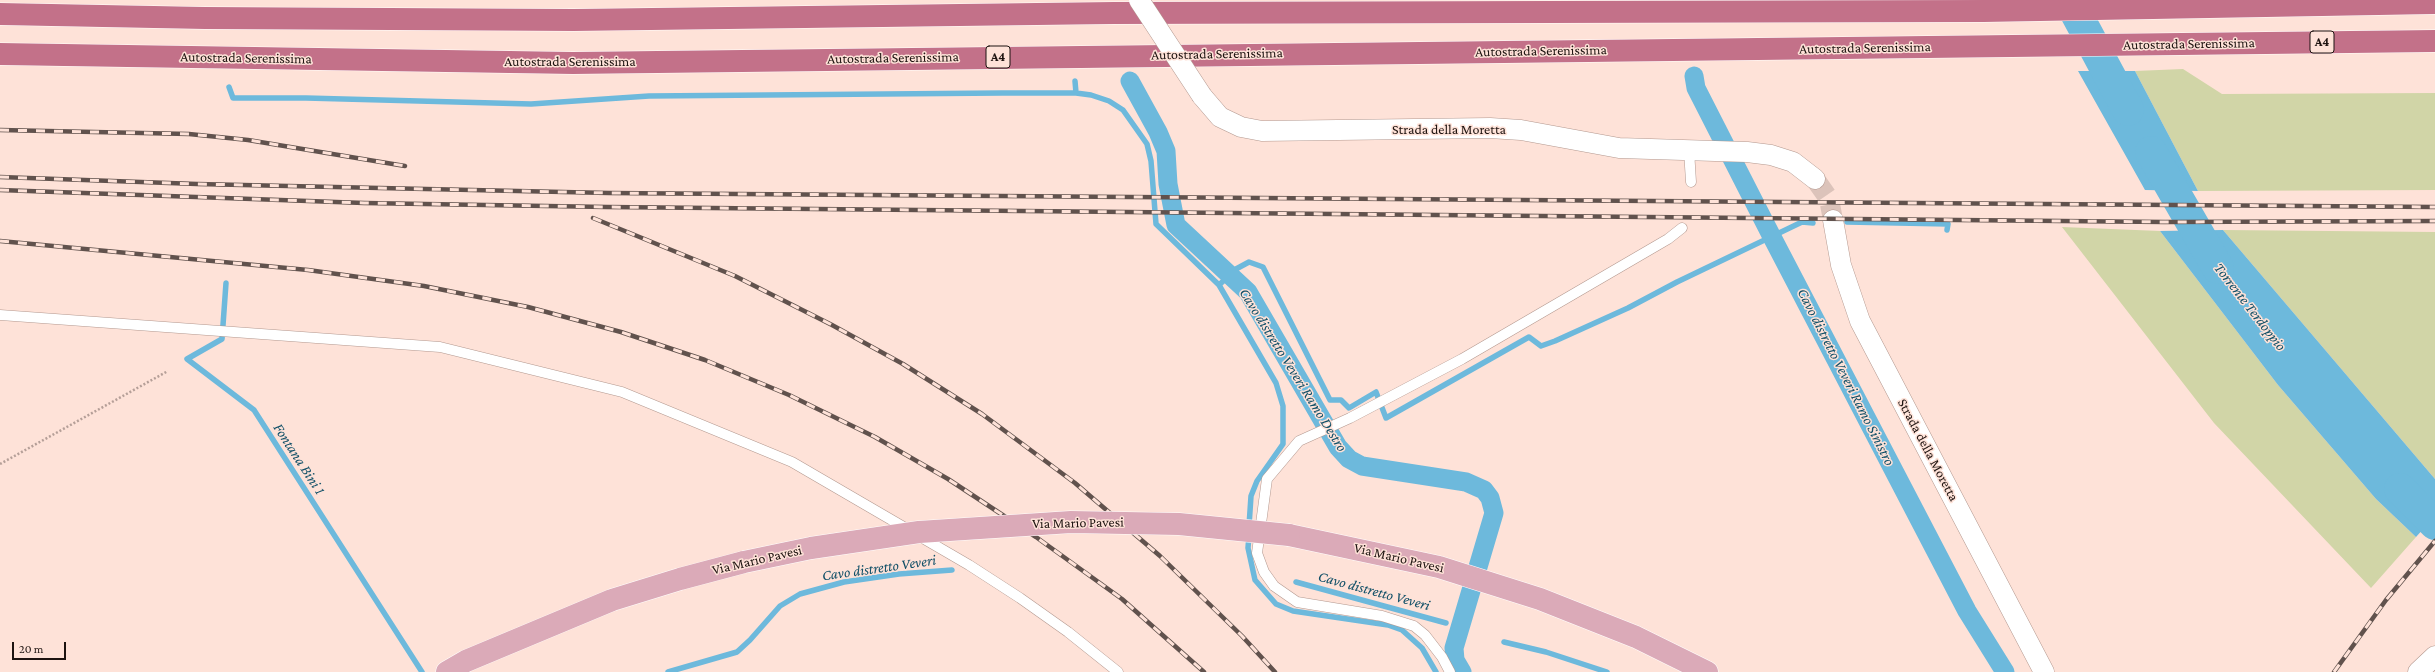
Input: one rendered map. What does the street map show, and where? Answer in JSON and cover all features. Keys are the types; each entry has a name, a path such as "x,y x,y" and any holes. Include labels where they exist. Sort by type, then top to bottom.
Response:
{"highway":[{"path":"0,14 213,18 574,20 1122,13 1984,11 2435,3"},
{"name":"Autostrada Serenissima","path":"0,54 573,63 1142,55 1996,47 2435,40"}],"main road":[{"name":"Via Mario Pavesi","path":"447,672 466,661 612,600 680,578 744,562 811,548 919,532 1071,522 1179,524 1289,535 1394,556 1463,574 1584,616 1707,672"}],"street":[{"name":"Strada della Moretta","path":"1139,0 1202,96 1220,117 1241,127 1262,131 1490,128 1521,130 1619,148 1747,152 1771,155 1793,162 1815,179"},
{"name":"Strada della Moretta","path":"1833,220 1841,264 1860,321 2044,672"},
{"path":"2418,672 2435,656"}],"lane":[{"path":"1689,150 1691,182"},
{"path":"1450,672 1442,657 1425,635 1414,626 1382,616 1297,602 1274,586 1264,572 1257,553 1267,480 1299,441 1373,406 1462,359 1668,239 1682,228"},
{"path":"0,315 440,347 622,392 792,462 1007,590 1068,632 1118,672"}],"path":[{"path":"0,464 168,371"}],"green space":[{"path":"2183,69 2222,94 2435,93 2435,190 2198,191 2135,71"},
{"path":"2062,227 2160,231 2278,385 2376,499 2416,537 2371,588 2214,423"},
{"path":"2223,230 2435,232 2435,479"}],"water":[{"path":"2078,71 2135,71 2198,191 2145,190"},
{"path":"2223,230 2435,479 2435,516 2416,537 2376,499 2278,385 2160,231"}],"waterway":[{"name":"Torrente Terdoppio","path":"2069,0 2128,110"},
{"name":"Cavo distretto Veveri Ramo Sinistro","path":"1694,76 1696,88 1772,237 1967,611 2005,672"},
{"name":"Cavo distretto Veveri","path":"1075,81 1076,93"},
{"name":"Cavo distretto Veveri Ramo Destro","path":"1130,81 1158,132 1166,151 1168,184 1176,225 1248,292 1338,447 1349,459 1362,466 1466,482 1484,490 1490,498 1494,513 1454,648 1455,660 1462,672"},
{"path":"229,87 233,98 306,98 531,104 649,96 1002,93 1076,93 1091,95 1109,101 1123,110 1147,144 1151,161 1156,224 1219,285 1276,383 1283,406 1283,444 1257,481 1251,496 1249,526"},
{"name":"Torrente Terdoppio","path":"2151,152 2218,268"},
{"path":"1219,285 1236,269 1249,262 1263,267 1330,400 1341,400 1349,408 1376,392 1386,418 1529,337 1541,346 1555,341 1628,308 1677,282 1802,222 1813,223"},
{"path":"1847,222 1948,224 1947,230"},
{"name":"Fontana Bini 1","path":"226,283 222,339 187,359 254,410 422,672"},
{"name":"Torrente Terdoppio","path":"2400,489 2435,524"},
{"path":"1249,535 1248,548 1255,580 1276,604 1293,611 1388,625 1402,630 1422,648 1436,672"},
{"name":"Cavo distretto Veveri","path":"668,672 737,652 750,640 780,606 800,594 844,582 899,574 952,570"},
{"name":"Cavo distretto Veveri","path":"1296,582 1446,623"},
{"name":"Cavo distretto Veveri","path":"1504,642 1546,652 1607,672"}],"tunnel":[{"path":"1815,179 1829,199 1833,220"}],"railway":[{"path":"0,130 189,134 248,140 405,166"},
{"path":"0,177 197,184 609,193 2435,207"},
{"path":"0,190 364,203 607,207 2165,222 2435,221"},
{"path":"593,218 735,276 832,325 903,364 982,414 1075,483 1160,556 1242,636 1275,672"},
{"path":"0,241 308,270 424,286 528,307 621,332 705,360 789,395 875,437 948,479 1036,537 1122,599 1204,672"},
{"path":"2334,672 2386,600 2435,541"}]}
